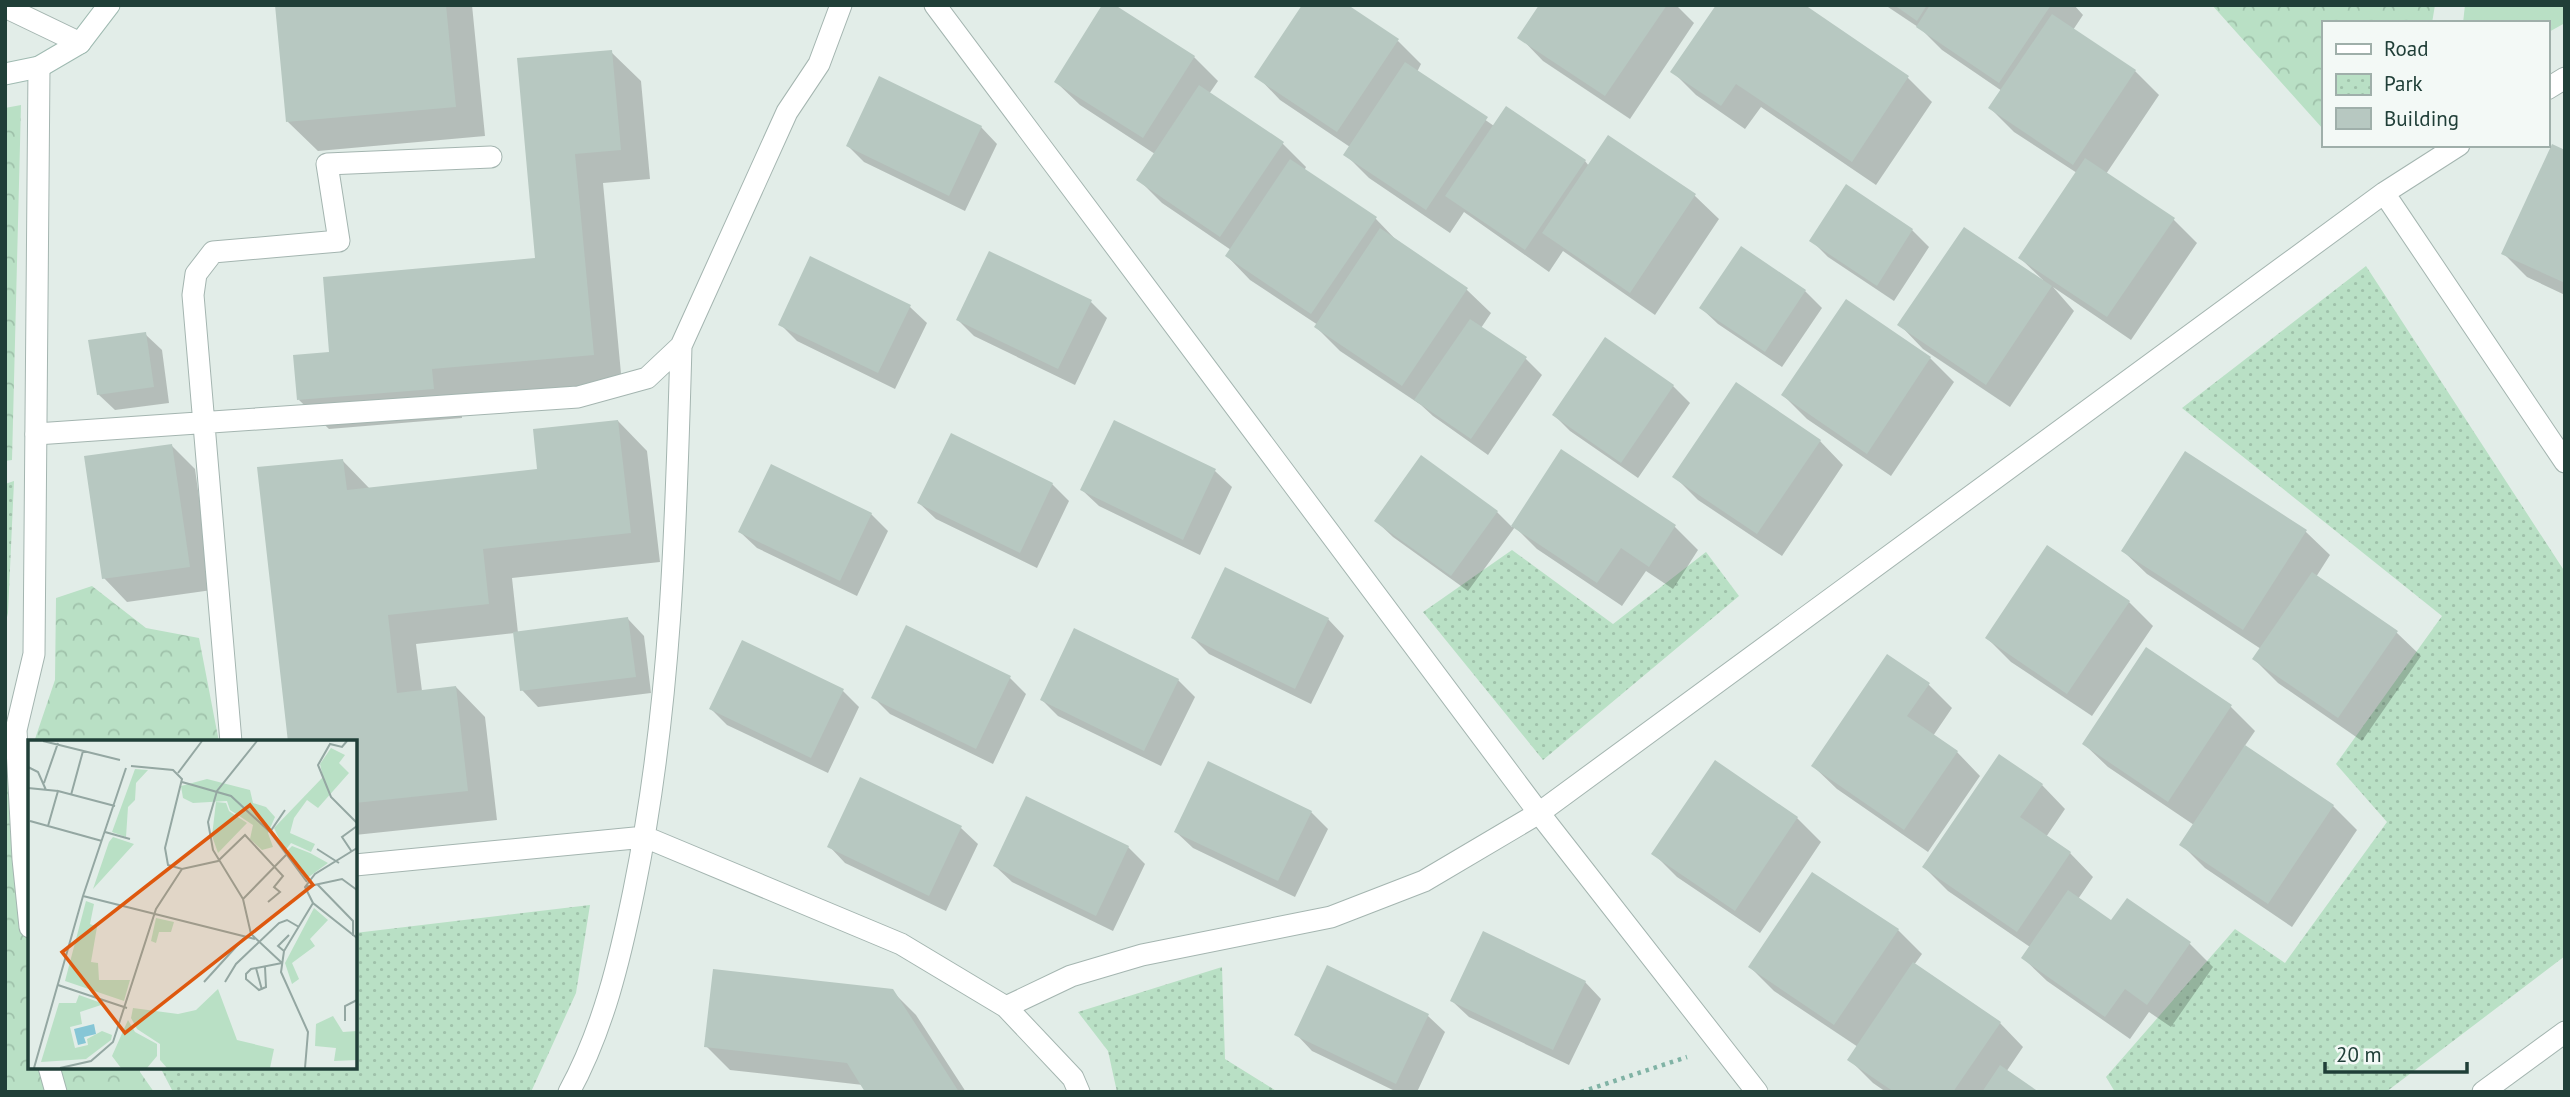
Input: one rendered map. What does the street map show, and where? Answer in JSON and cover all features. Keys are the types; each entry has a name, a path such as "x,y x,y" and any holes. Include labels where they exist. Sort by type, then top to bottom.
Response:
{"street":[{"path":"5,74 39,67 80,43 109,5"},
{"path":"36,434 578,397 646,378 681,345 787,112 819,64 841,5"},
{"path":"935,5 1539,813 1757,1092"},
{"path":"5,7 80,43"},
{"path":"28,907 11,736 34,654 39,67"},
{"path":"2549,88 2565,78"},
{"path":"1006,1007 1072,976 1142,955 1332,917 1424,881 1539,813 2384,192 2456,147"},
{"path":"230,740 193,295 196,274 213,252 339,241 327,164 491,158"},
{"path":"2384,192 2565,462"},
{"path":"569,1092 584,1063 620,960 645,837 661,733 676,532 681,345"},
{"path":"357,865 645,837 901,944 1006,1007 1073,1078 1079,1092"},
{"path":"2483,1092 2565,1032"},
{"path":"50,1069 56,1092"}],"path":[{"path":"1581,1092 1721,1046"}],"green space":[{"path":"2212,5 2435,5 2432,21 2322,21 2322,128"},
{"path":"2465,5 2565,5 2565,23 2549,32 2549,21 2463,21"},
{"path":"21,105 12,460 5,461 5,108"},
{"path":"2366,266 2565,572 2565,956 2386,1092 2115,1092 2106,1077 2235,929 2285,963 2387,822 2336,764 2442,616 2182,408"},
{"path":"14,481 8,613 5,626 5,484"},
{"path":"1512,550 1613,624 1706,552 1739,596 1543,760 1423,612"},
{"path":"92,586 146,628 199,638 219,740 35,740 55,680 56,598"},
{"path":"28,748 28,1069 140,1069 154,1092 5,1092 5,773"},
{"path":"590,905 576,993 531,1092 173,1092 161,1069 357,1069 357,933"},
{"path":"1222,967 1225,1059 1278,1092 1117,1092 1108,1051 1078,1012"}],"building":[{"path":"275,5 446,5 456,107 286,122"},
{"path":"1102,5 1115,5 1195,56 1143,138 1054,82"},
{"path":"1302,5 1348,5 1399,39 1337,132 1254,77"},
{"path":"1539,5 1667,5 1605,96 1517,38"},
{"path":"1716,5 1805,5 1909,76 1852,162 1736,84 1721,106 1670,72"},
{"path":"1894,5 1927,5 1917,21"},
{"path":"1930,5 2051,5 1999,83 1916,27"},
{"path":"2052,14 2136,70 2073,165 1988,108"},
{"path":"612,50 621,150 575,154 594,355 432,369 434,389 297,400 293,355 329,352 323,277 535,258 517,58"},
{"path":"1405,62 1488,117 1426,210 1343,155"},
{"path":"879,76 982,126 949,196 846,146"},
{"path":"1199,85 1284,142 1220,237 1136,180"},
{"path":"1506,106 1586,160 1525,250 1445,196"},
{"path":"1608,135 1696,194 1630,293 1542,233"},
{"path":"2552,144 2565,150 2565,283 2501,254"},
{"path":"2085,158 2175,218 2107,317 2018,258"},
{"path":"1290,159 1377,217 1311,314 1225,256"},
{"path":"1846,184 1913,229 1877,286 1809,241"},
{"path":"1964,227 2052,286 1986,385 1897,325"},
{"path":"1380,228 1468,288 1402,386 1314,327"},
{"path":"1741,246 1806,290 1765,352 1699,308"},
{"path":"989,251 1092,300 1058,369 956,320"},
{"path":"810,256 911,305 878,373 778,325"},
{"path":"1846,299 1931,357 1867,454 1781,395"},
{"path":"1470,319 1527,357 1471,439 1414,400"},
{"path":"146,332 154,387 97,395 88,340"},
{"path":"1605,337 1674,385 1621,463 1552,415"},
{"path":"1736,382 1821,440 1757,534 1672,477"},
{"path":"618,420 631,533 483,549 489,604 388,615 397,693 456,686 468,791 357,803 357,740 288,740 257,467 343,459 347,490 537,469 533,429"},
{"path":"1114,420 1216,469 1183,540 1080,490"},
{"path":"951,433 1053,483 1020,553 917,503"},
{"path":"172,444 190,567 102,579 84,456"},
{"path":"1561,449 1676,525 1649,567 1621,548 1597,583 1511,526"},
{"path":"2185,451 2307,530 2243,630 2121,551"},
{"path":"1421,455 1498,511 1451,576 1374,521"},
{"path":"771,464 872,513 840,581 738,532"},
{"path":"2047,545 2130,601 2067,694 1985,638"},
{"path":"1225,567 1329,618 1295,689 1191,638"},
{"path":"2312,572 2398,631 2338,718 2252,659"},
{"path":"628,617 636,677 520,691 513,632"},
{"path":"906,625 1011,676 976,749 871,698"},
{"path":"1074,628 1179,679 1144,751 1040,700"},
{"path":"742,640 844,689 811,758 709,709"},
{"path":"2146,647 2232,705 2168,802 2082,744"},
{"path":"1887,654 1930,683 1907,716 1958,751 1904,830 1811,766"},
{"path":"2245,745 2334,805 2268,904 2179,845"},
{"path":"1999,754 2043,784 2020,817 2071,852 2017,932 1922,867"},
{"path":"1715,760 1798,817 1735,911 1651,854"},
{"path":"1208,761 1312,811 1278,881 1174,832"},
{"path":"860,777 962,826 929,896 827,847"},
{"path":"1026,796 1129,846 1096,916 993,866"},
{"path":"1812,872 1899,929 1834,1025 1748,967"},
{"path":"2068,890 2111,920 2127,898 2191,942 2147,1005 2125,989 2105,1017 2021,958"},
{"path":"1483,931 1586,981 1553,1050 1450,1001"},
{"path":"1913,962 2001,1022 1953,1092 1894,1092 1847,1060"},
{"path":"1327,965 1429,1014 1396,1084 1294,1035"},
{"path":"713,969 893,989 959,1092 865,1092 847,1063 704,1047"},
{"path":"2000,1065 2039,1092 1982,1092"}]}
